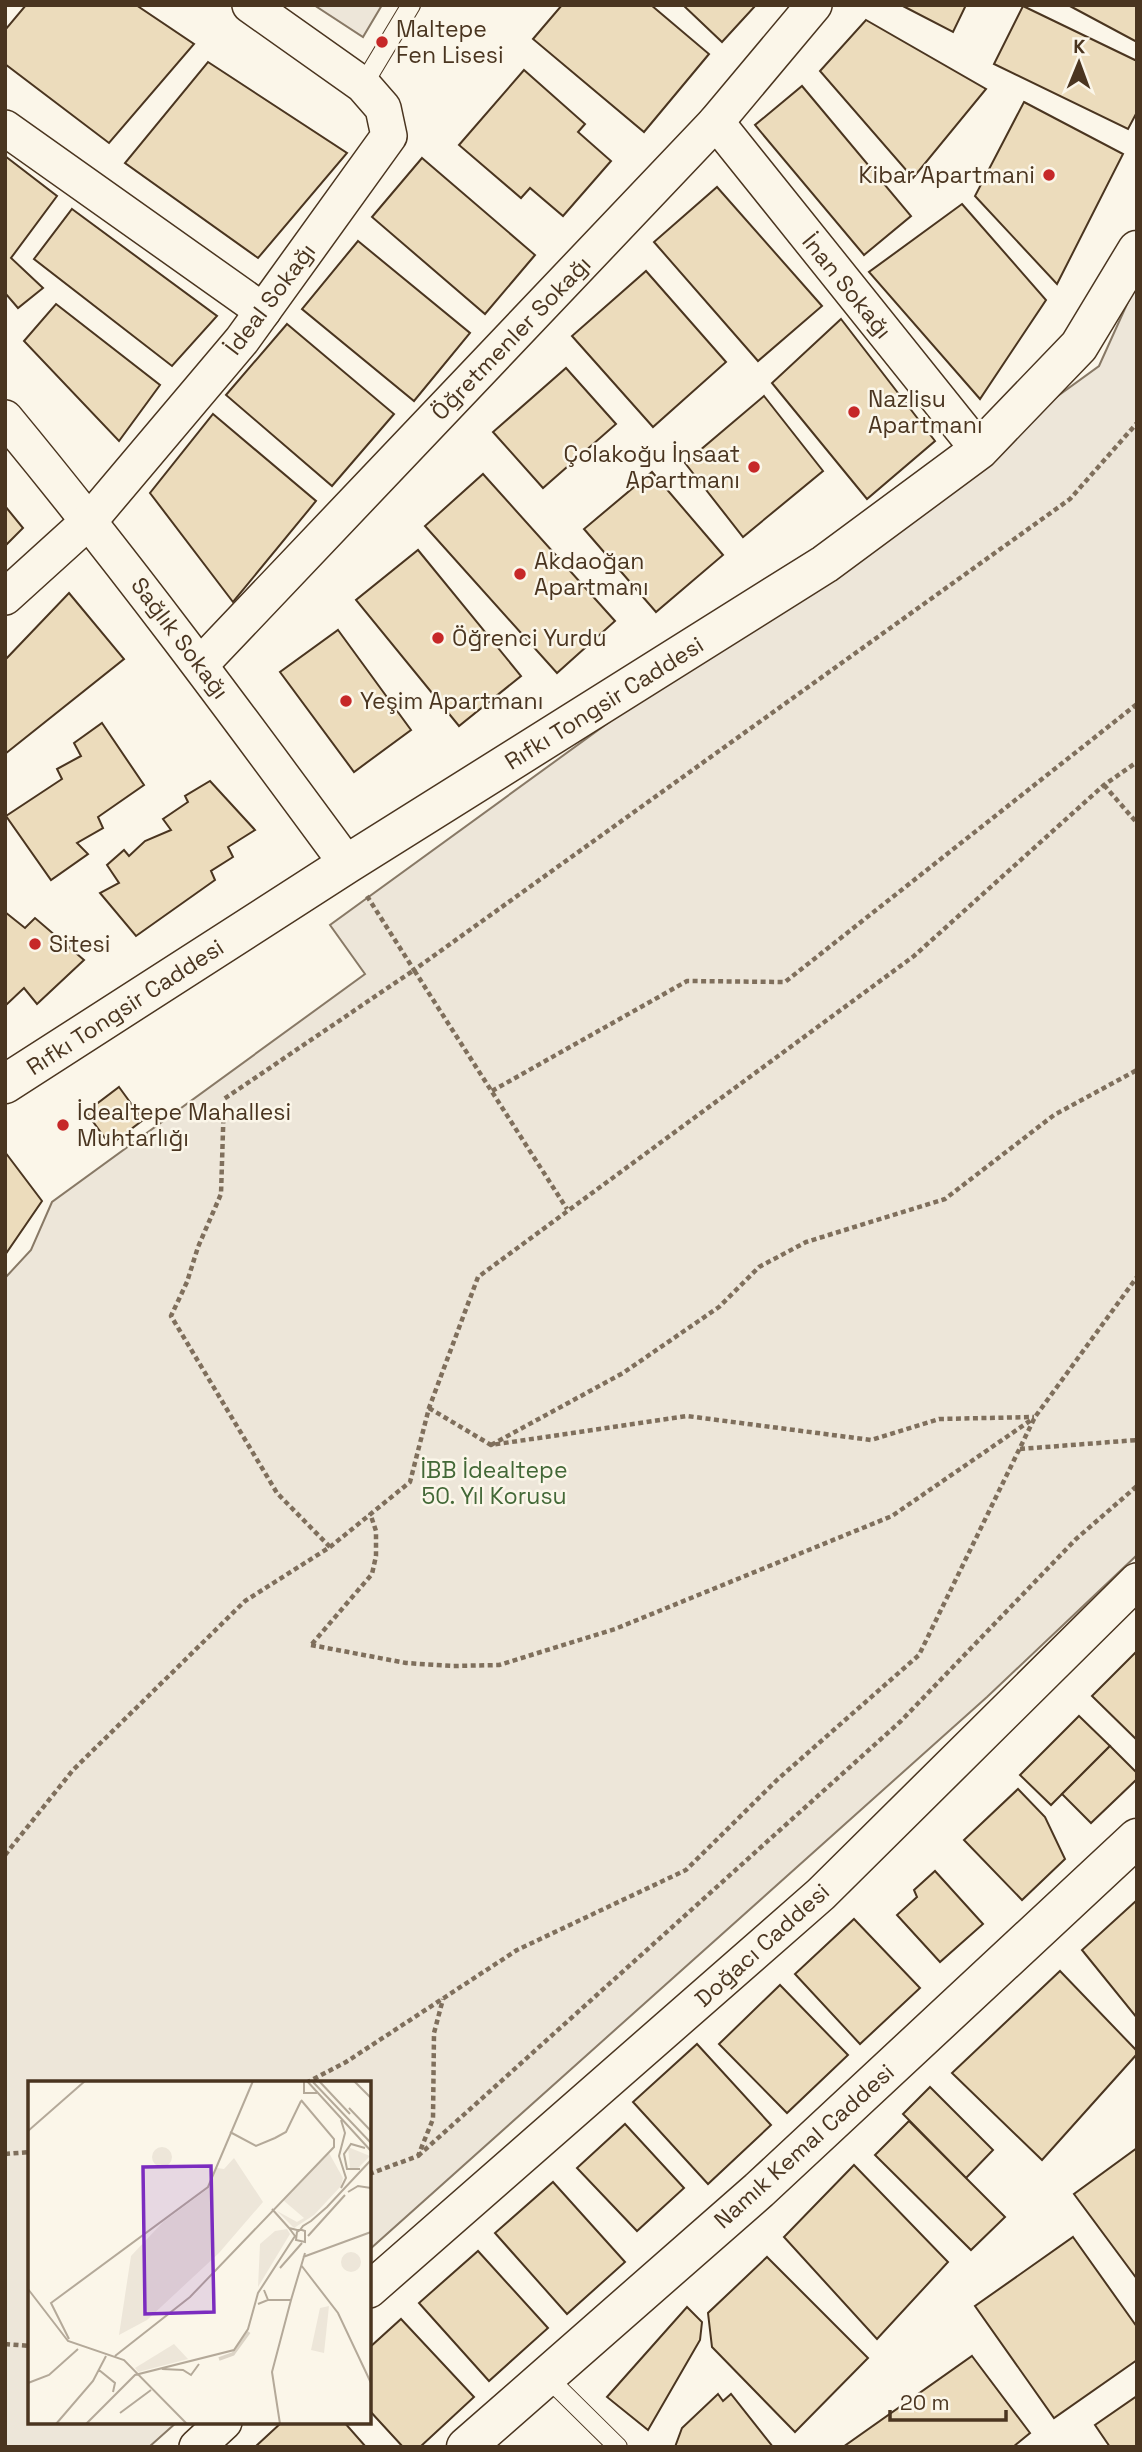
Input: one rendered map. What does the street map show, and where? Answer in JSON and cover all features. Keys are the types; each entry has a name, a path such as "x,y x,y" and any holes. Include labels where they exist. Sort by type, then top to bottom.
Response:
{"street":[{"name":"İdeal Sokağı","path":"5,597 90,520 242,340 389,136 383,108 363,85 250,5"},
{"name":"Öğretmenler Sokağı","path":"201,664 716,122 814,5"},
{"name":"İnan Sokağı","path":"716,122 979,450"},
{"path":"5,128 263,311"},
{"name":"Rıfkı Tongsir Caddesi","path":"5,1084 347,864 825,564 979,450 1079,346 1137,250"},
{"name":"Sağlık Sokağı","path":"5,418 90,520 201,664 347,864"},
{"name":"Doğacı Caddesi","path":"371,2288 821,1894 1137,1581"},
{"name":"Namık Kemal Caddesi","path":"466,2447 759,2190 1137,1838"},
{"path":"197,2447 222,2424"}],"lane":[{"path":"363,85 411,5"},
{"path":"545,2375 618,2447"}],"path":[{"path":"330,1547 277,1493 171,1316 221,1194 223,1100 414,970 1070,499 1137,423"},
{"path":"492,1091 687,981 785,982 1137,704"},
{"path":"5,1855 73,1770 245,1601 330,1547 410,1482 429,1408 478,1277 914,956 1104,785 1137,762"},
{"path":"1104,785 1137,823"},
{"path":"347,864 567,1209"},
{"path":"491,1445 623,1373 719,1307 759,1267 806,1242 945,1199 1054,1115 1137,1070"},
{"path":"310,2081 346,2062 516,1950 686,1870 778,1779 919,1655 1035,1417 1137,1277"},
{"path":"429,1408 491,1445 687,1416 872,1440 939,1419 1035,1417"},
{"path":"370,1513 376,1531 376,1556 372,1574 311,1645 406,1663 499,1665 615,1629 892,1516 1035,1417"},
{"path":"1020,1449 1137,1440"},
{"path":"371,2173 418,2156 901,1721 1076,1539 1137,1486"},
{"path":"418,2156 433,2119 434,2033 443,1999"},
{"path":"5,2154 28,2152"},
{"path":"5,2344 28,2346"}],"green space":[{"path":"314,5 382,5 363,37"},
{"name":"İBB İdealtepe 50. Yıl Korusu","path":"1137,282 1137,1555 987,1697 371,2248 371,2081 28,2081 28,2424 175,2424 149,2447 5,2447 5,1278 31,1250 52,1202 365,974 330,925 1099,366"}],"building":[{"path":"26,5 136,5 194,44 109,143 5,64 5,30"},
{"path":"562,5 651,5 709,54 644,132 533,39"},
{"path":"683,5 756,5 722,42"},
{"path":"901,5 966,5 953,32"},
{"path":"1068,5 1137,5 1137,42"},
{"path":"1023,6 1137,61 1137,112 1128,129 994,64"},
{"path":"866,20 986,89 913,178 820,71"},
{"path":"208,62 347,153 258,258 125,163"},
{"path":"524,70 585,124 578,132 611,161 563,216 530,188 521,198 459,145"},
{"path":"802,86 911,216 864,255 755,125"},
{"name":"Kibar Apartmani","path":"1024,102 1123,154 1057,284 975,196"},
{"path":"5,156 57,196 11,258 43,288 18,308 5,293"},
{"path":"422,158 535,255 485,314 372,217"},
{"path":"717,187 822,306 758,361 654,242"},
{"path":"962,204 1046,300 980,399 869,272"},
{"path":"72,209 217,316 172,366 34,259"},
{"path":"358,241 470,333 414,401 302,309"},
{"path":"646,271 726,362 653,427 572,336"},
{"path":"56,304 160,385 119,441 24,341"},
{"name":"Nazlisu Apartmanı","path":"841,319 935,441 867,499 772,383"},
{"path":"287,324 394,414 332,486 226,395"},
{"path":"566,368 616,424 543,488 493,432"},
{"name":"Çolakoğu İnsaat Apartmanı","path":"764,396 823,471 743,537 685,463"},
{"path":"213,414 316,501 233,602 150,493"},
{"path":"652,472 723,555 656,612 584,529"},
{"name":"Akdaoğan Apartmanı","path":"483,474 615,621 557,673 425,526"},
{"path":"5,506 23,528 5,546"},
{"name":"Öğrenci Yurdu","path":"418,550 521,676 459,726 356,600"},
{"path":"69,593 124,659 5,754 5,660"},
{"name":"Yeşim Apartmanı","path":"338,630 411,730 354,772 280,672"},
{"path":"102,723 144,785 98,817 103,828 77,843 88,854 51,880 6,816 62,779 57,769 81,756 74,743"},
{"path":"210,781 255,830 228,847 233,857 211,871 215,880 136,936 100,893 119,883 107,865 124,850 129,856 145,841 171,830 163,819 188,802 185,796"},
{"name":"Sitesi","path":"5,912 25,928 35,918 84,960 37,1004 24,988 5,1006"},
{"path":"119,1087 143,1120 110,1145 86,1112"},
{"path":"5,1152 42,1201 5,1255"},
{"path":"1137,1651 1137,1740 1092,1696"},
{"path":"1079,1716 1110,1746 1051,1805 1020,1775"},
{"path":"1110,1746 1137,1773 1137,1779 1091,1823 1062,1794"},
{"path":"1018,1789 1045,1817 1065,1859 1022,1900 964,1840"},
{"path":"935,1871 983,1924 940,1962 897,1915 917,1897 914,1890"},
{"path":"1137,1900 1137,2018 1082,1950"},
{"path":"854,1919 920,1988 860,2044 795,1974"},
{"path":"1060,1971 1137,2054 1042,2160 952,2073"},
{"path":"780,1985 848,2055 787,2113 719,2044"},
{"path":"697,2044 771,2125 708,2184 633,2102"},
{"path":"930,2087 993,2150 966,2178 903,2114"},
{"path":"909,2121 1005,2217 971,2250 875,2155"},
{"path":"625,2124 684,2188 637,2231 577,2168"},
{"path":"1137,2148 1137,2279 1074,2194"},
{"path":"854,2165 948,2262 877,2339 784,2237"},
{"path":"553,2182 625,2262 567,2314 495,2233"},
{"path":"1073,2237 1137,2327 1137,2360 1054,2418 975,2306"},
{"path":"478,2251 548,2328 489,2381 419,2303"},
{"path":"767,2257 868,2358 795,2432 712,2347 708,2313"},
{"path":"687,2307 702,2322 700,2340 648,2430 607,2397"},
{"path":"401,2319 474,2397 420,2447 403,2447 371,2412 371,2346"},
{"path":"972,2356 1030,2433 1013,2447 843,2447"},
{"path":"718,2394 723,2401 731,2394 773,2447 675,2447 682,2428"},
{"path":"1137,2396 1137,2447 1110,2447 1095,2425"},
{"path":"280,2424 346,2424 366,2447 255,2447"}],"place":[{"name":"Maltepe Fen Lisesi","path":"382,42"},
{"name":"Kibar Apartmani","path":"1049,175"},
{"name":"Nazlisu Apartmanı","path":"854,412"},
{"name":"Çolakoğu İnsaat Apartmanı","path":"754,467"},
{"name":"Akdaoğan Apartmanı","path":"520,574"},
{"name":"Öğrenci Yurdu","path":"438,638"},
{"name":"Yeşim Apartmanı","path":"346,701"},
{"name":"Sitesi","path":"35,944"},
{"name":"İdealtepe Mahallesi Muhtarlığı","path":"63,1125"}]}
